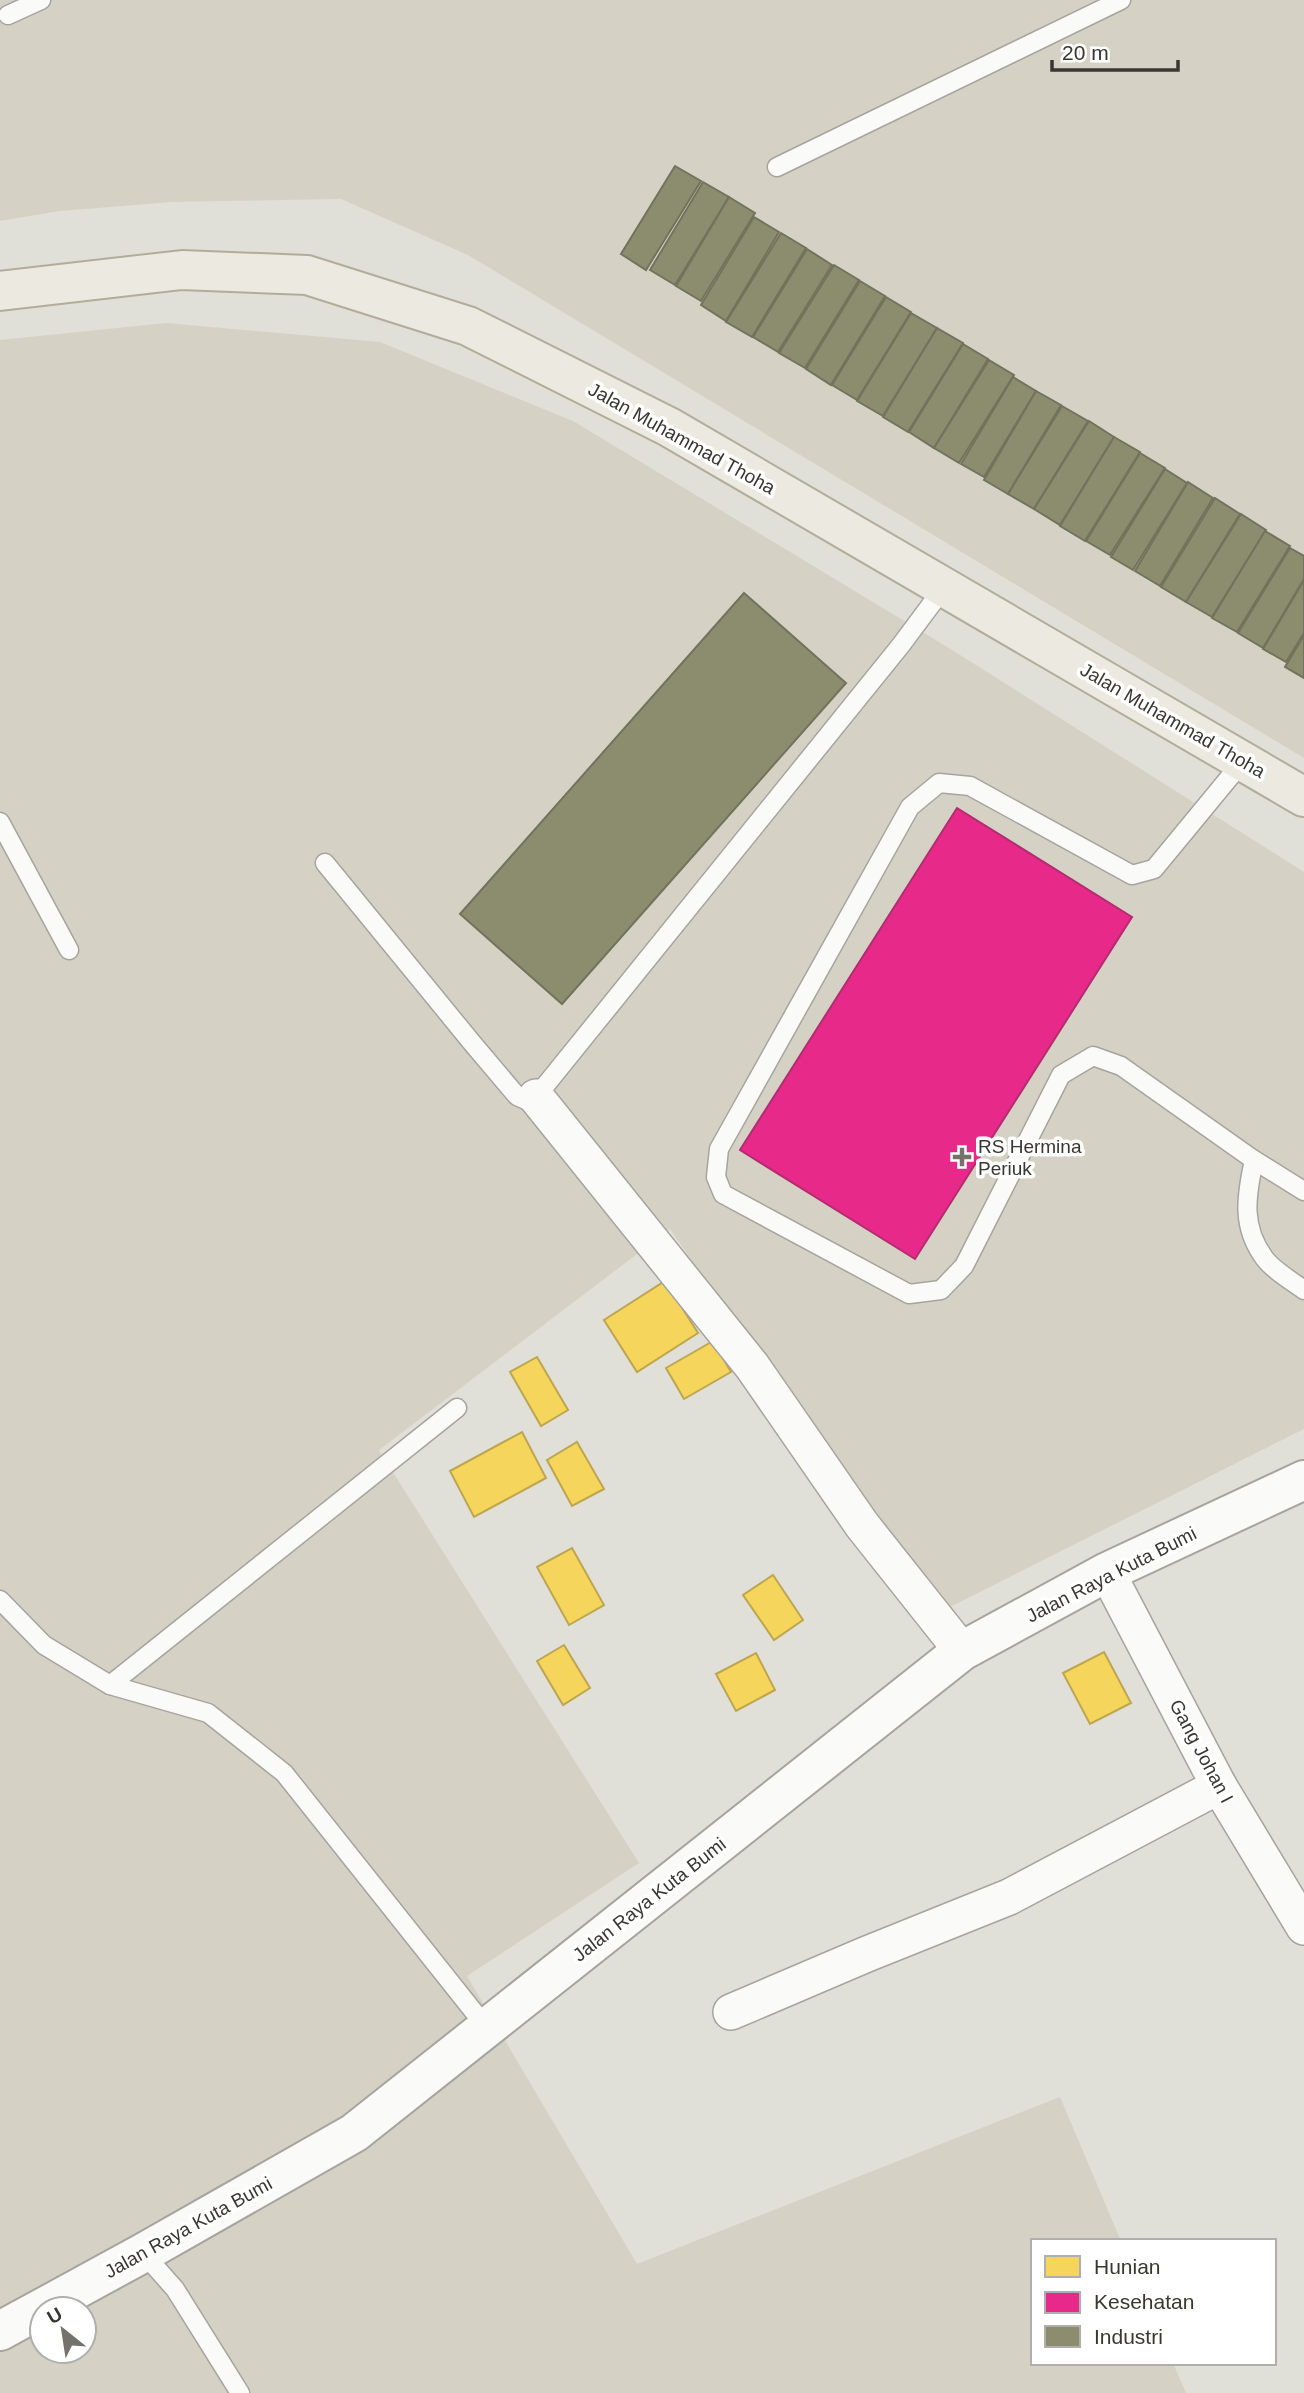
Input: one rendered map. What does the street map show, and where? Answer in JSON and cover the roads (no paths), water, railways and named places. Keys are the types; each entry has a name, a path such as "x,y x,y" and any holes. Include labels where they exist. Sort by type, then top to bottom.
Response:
{"main road":[{"name":"Jalan Muhammad Thoha","path":"0,291 182,270 307,275 468,326 669,427 1304,797"}],"street":[{"path":"537,1097 752,1366 862,1525 962,1651"},
{"name":"Jalan Raya Kuta Bumi","path":"0,2331 144,2253 354,2133 962,1651 1107,1572 1304,1480"},
{"name":"Gang Johan I","path":"1107,1572 1219,1786 1304,1927"},
{"path":"731,2012 1009,1897 1219,1786"}],"lane":[{"path":"8,15 41,0"},
{"path":"777,167 1121,0"},
{"path":"325,863 517,1096 528,1101 537,1097 901,645 945,586"},
{"path":"1243,761 1154,869 1132,875 970,786 939,783 911,807 904,819 719,1149 716,1177 723,1194 909,1294 940,1290 964,1266 1061,1075 1093,1056 1121,1066 1254,1160 1304,1191"},
{"path":"0,822 69,950"},
{"path":"1254,1160 1247,1194 1249,1231 1266,1261 1304,1290"},
{"path":"110,1685 457,1408"},
{"path":"0,1600 44,1645 110,1685 208,1713 284,1773 486,2027"},
{"path":"144,2253 175,2289 240,2393"}],"place":[{"name":"RS Hermina Periuk","path":"962,1157"}]}
